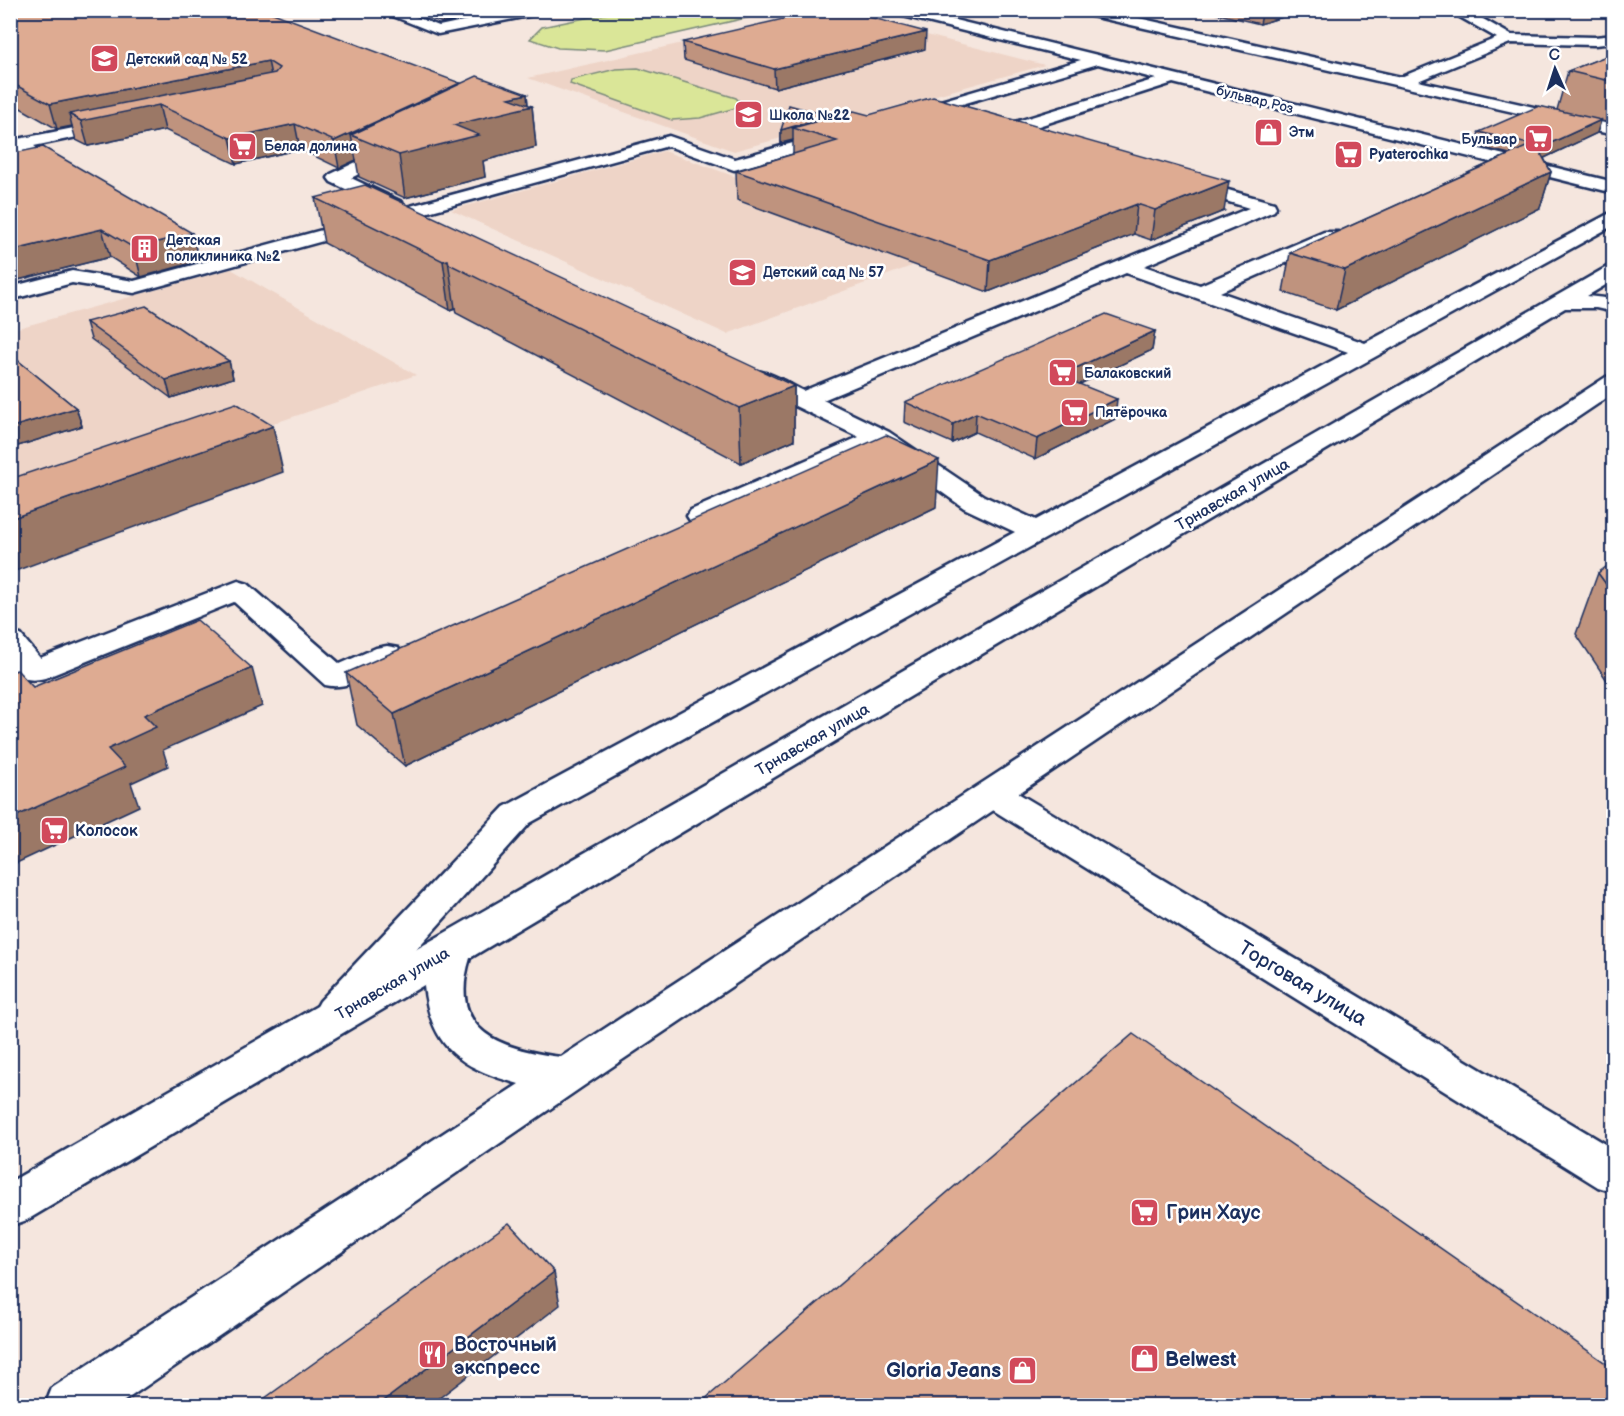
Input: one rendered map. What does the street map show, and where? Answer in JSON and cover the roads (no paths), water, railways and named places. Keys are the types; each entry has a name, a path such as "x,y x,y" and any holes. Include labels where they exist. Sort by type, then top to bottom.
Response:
{"main road":[{"path":"391,11 438,30 538,10"},
{"name":"бульвар Роз","path":"896,10 1614,188"},
{"path":"1083,10 1614,130"},
{"path":"1477,10 1465,14 1508,39"},
{"path":"1402,82 1508,39 1594,41 1614,39"},
{"path":"895,119 1097,60"},
{"path":"1053,143 1008,130 1171,79"},
{"path":"10,172 49,164 19,144 135,120"},
{"path":"10,294 72,277 135,287 669,141 735,165 849,132"},
{"path":"408,142 337,178 440,228"},
{"path":"803,400 1267,207 1166,177"},
{"path":"326,1022 517,815 1614,218"},
{"path":"1201,293 1353,227"},
{"path":"1125,266 1369,352"},
{"name":"Трнавская улица","path":"10,1206 1614,271"},
{"path":"1561,302 1596,302 1614,306"},
{"path":"739,370 880,437 974,502 1038,532"},
{"path":"71,1406 1614,382"},
{"path":"672,529 880,437"},
{"path":"10,642 34,671 238,590 336,678 412,644"},
{"name":"Торговая улица","path":"993,794 1614,1173"},
{"path":"453,948 444,982 447,1014 460,1038 487,1057 520,1069 567,1075"}],"place":[{"name":"Детский сад № 52","path":"105,59"},
{"name":"Школа №22","path":"748,115"},
{"name":"Этм","path":"1268,132"},
{"name":"Бульвар","path":"1538,139"},
{"name":"Белая долина","path":"243,146"},
{"name":"Pyaterochka","path":"1348,154"},
{"name":"Детская поликлиника №2","path":"145,248"},
{"name":"Детский сад № 57","path":"742,272"},
{"name":"Балаковский","path":"1063,373"},
{"name":"Пятёрочка","path":"1074,412"},
{"name":"Колосок","path":"54,830"},
{"name":"Грин Хаус","path":"1145,1212"},
{"name":"Восточный экспресс","path":"433,1355"},
{"name":"Belwest","path":"1144,1359"},
{"name":"Gloria Jeans","path":"1022,1370"}]}
